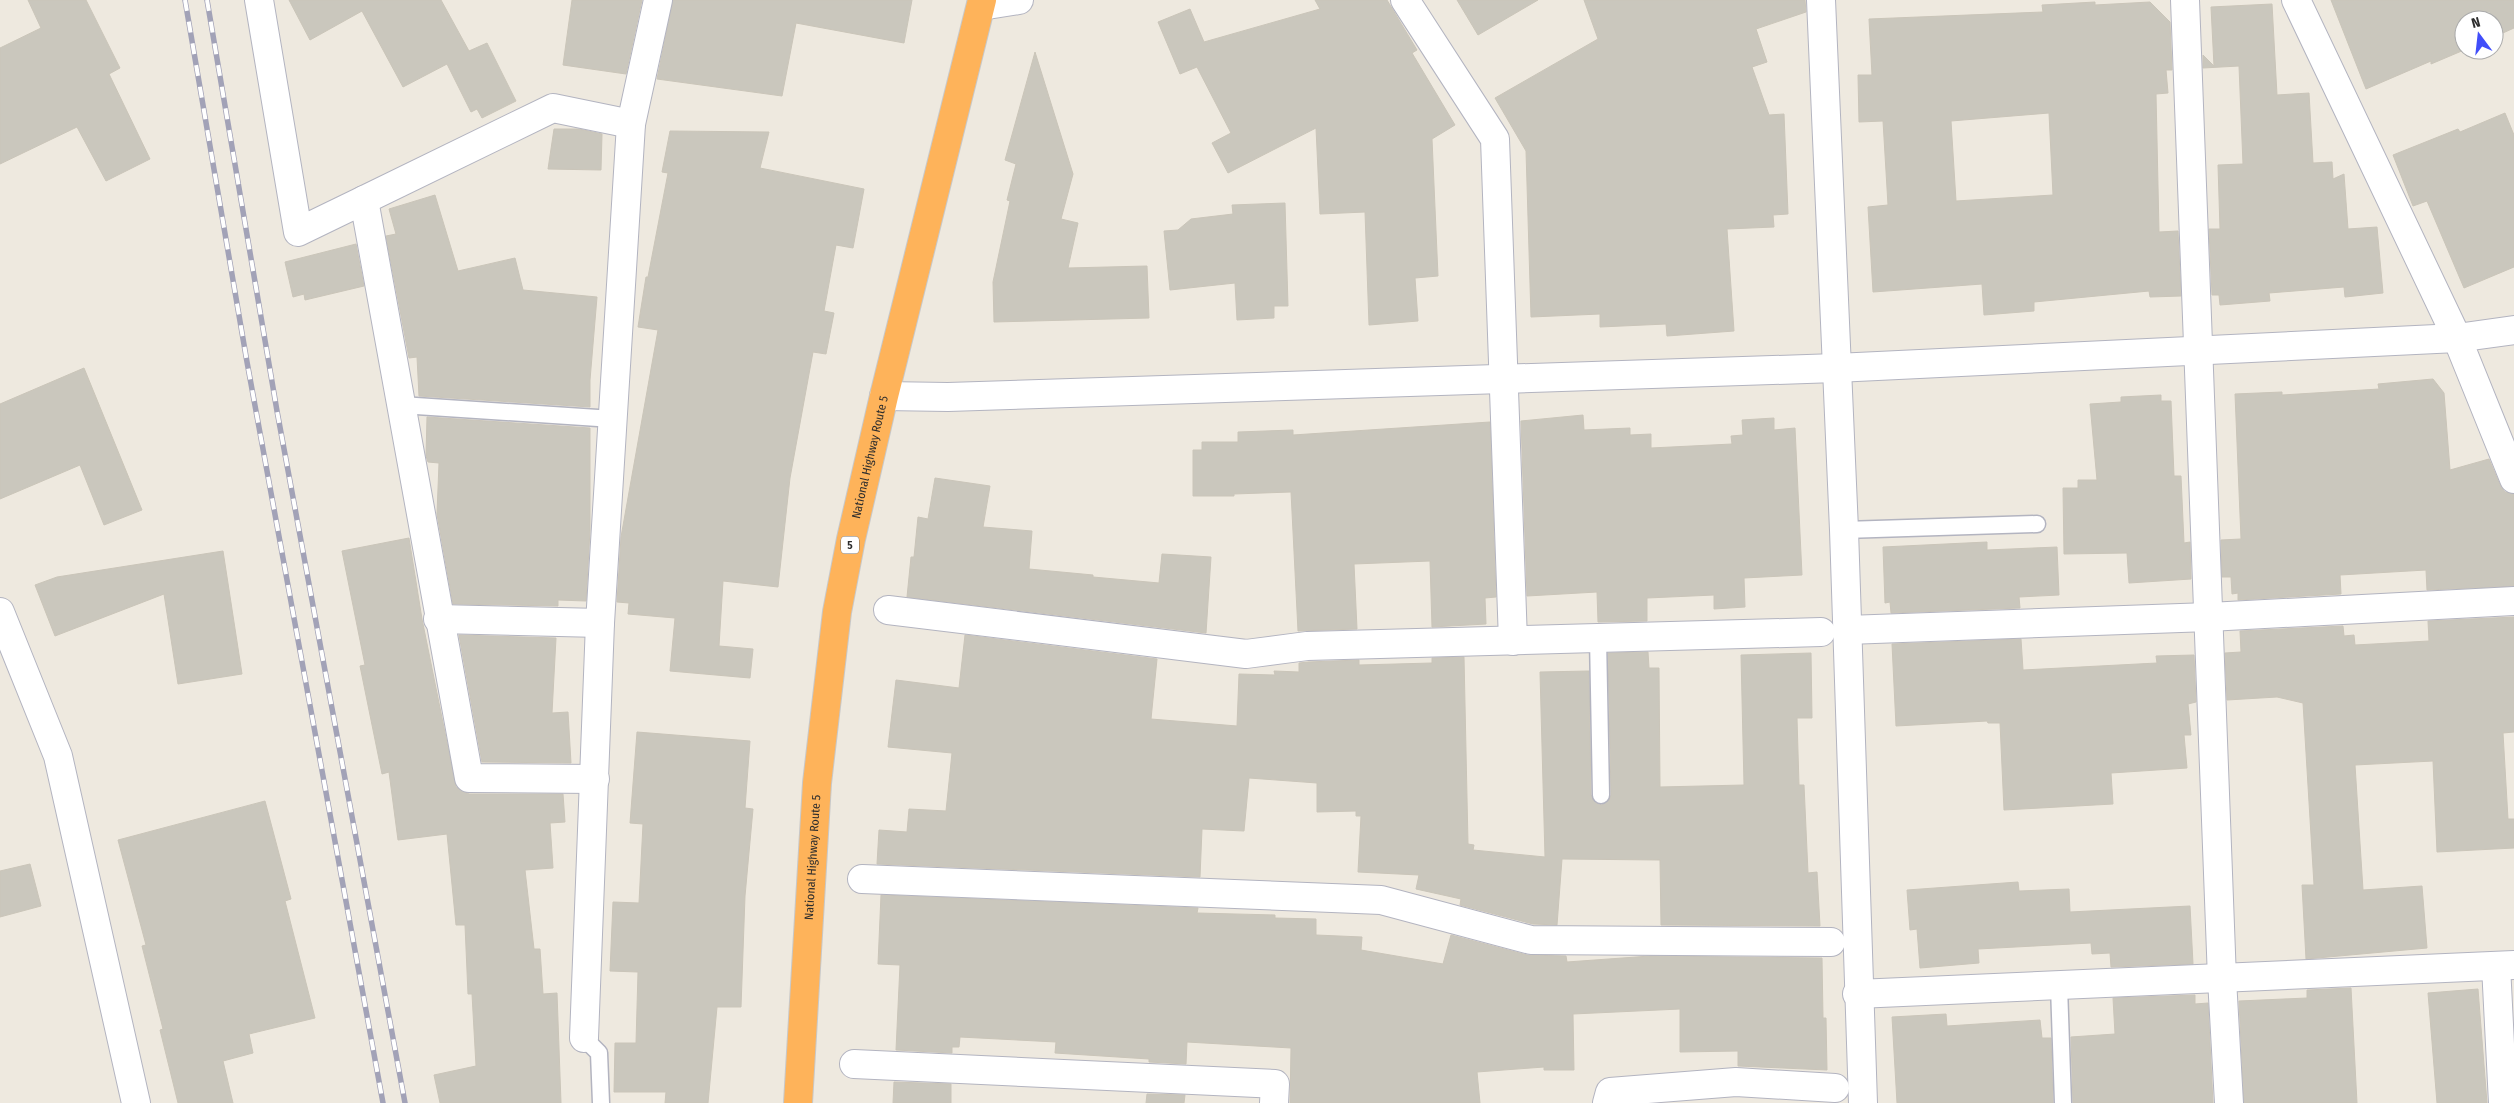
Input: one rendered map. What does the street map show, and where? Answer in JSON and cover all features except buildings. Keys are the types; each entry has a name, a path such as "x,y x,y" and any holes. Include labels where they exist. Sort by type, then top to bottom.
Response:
{"highway":[{"name":"National Highway Route 5","path":"798,1103 817,783 837,612 851,539 884,396 982,3"}],"street":[{"path":"259,0 298,232 553,108 631,124"},
{"path":"584,1038 600,623 631,124 658,0"},
{"path":"982,3 1019,0"},
{"path":"1405,0 1495,139 1513,641"},
{"path":"1821,0 1844,530 1834,631 1863,1103"},
{"path":"2185,0 2222,978 2229,1103"},
{"path":"2296,0 2457,338 2514,479"},
{"path":"364,200 438,618 469,778 595,780"},
{"path":"884,396 948,397 1836,368 2197,349 2457,338 2514,330"},
{"path":"888,610 1246,654 1307,646 2208,618 2514,601"},
{"path":"0,612 58,756 136,1103"},
{"path":"438,618 600,623"},
{"path":"862,879 1381,900 1531,940 1830,942"},
{"path":"1857,994 2505,966 2503,1103"},
{"path":"854,1064 1275,1084 1274,1103"},
{"path":"1607,1103 1610,1092 1727,1083 1835,1088"}],"lane":[{"path":"401,405 613,419"},
{"path":"1844,530 2038,524"},
{"path":"1598,637 1602,794"},
{"path":"2059,986 2063,1103"},
{"path":"584,1038 599,1053 601,1103"}],"railway":[{"path":"185,0 247,362 383,1103"},
{"path":"207,0 277,411 405,1103"}]}
